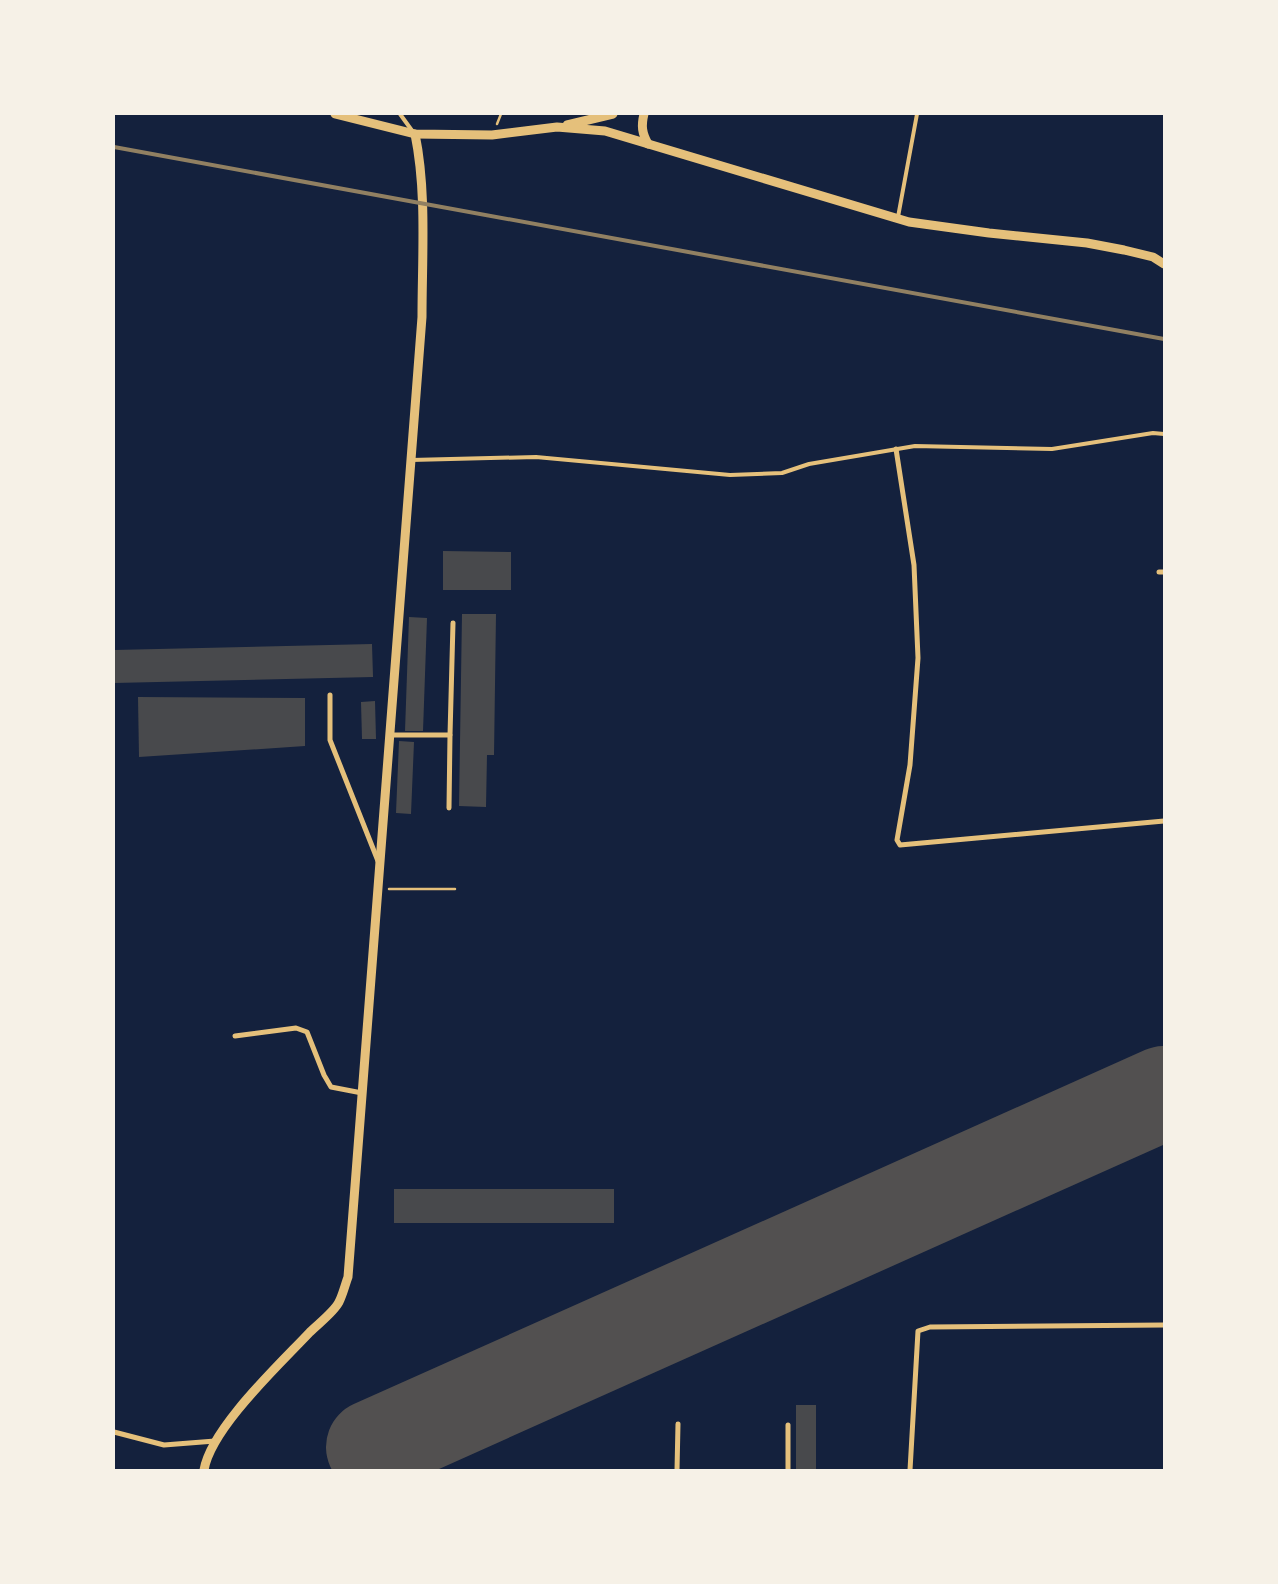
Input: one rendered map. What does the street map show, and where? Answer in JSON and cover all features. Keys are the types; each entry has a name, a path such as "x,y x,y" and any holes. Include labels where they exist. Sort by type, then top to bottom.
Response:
{"street":[{"path":"335,114 415,134 492,135 557,127 612,114"},
{"path":"644,114 643,136 648,144"},
{"path":"557,127 605,131 909,222 989,233 1087,243 1144,255 1164,264"},
{"path":"204,1470 205,1463 215,1441 232,1418 264,1380 338,1303 348,1277 422,298 423,222 420,158 415,134"},
{"path":"896,449 914,565 918,658 910,764 897,840 900,845 1164,822"},
{"path":"449,808 453,623"},
{"path":"330,695 330,740 380,864"},
{"path":"390,735 450,735"},
{"path":"235,1036 296,1028 307,1032 324,1076 331,1087 362,1093"},
{"path":"910,1470 918,1331 930,1327 1164,1325"},
{"path":"677,1470 678,1424"},
{"path":"788,1425 788,1470"},
{"path":"114,1432 164,1445 215,1441"}],"lane":[{"path":"400,114 415,134"},
{"path":"898,218 917,114"},
{"path":"411,460 536,457 730,475 782,473 809,464 915,446 1052,449 1153,433 1164,434"}],"path":[{"path":"378,889 454,889"}],"building":[{"path":"443,551 511,552 511,590 443,590"},
{"path":"462,614 496,614 494,755 487,755 486,807 459,806"},
{"path":"409,617 427,618 423,731 405,731"},
{"path":"372,644 373,677 114,683 114,650"},
{"path":"138,697 305,698 305,746 139,757"},
{"path":"375,701 376,739 362,739 361,702"},
{"path":"399,741 414,742 411,814 396,813"},
{"path":"394,1189 614,1189 614,1223 394,1223"},
{"path":"796,1405 816,1405 816,1470 796,1470"}],"runway":[{"path":"373,1447 1164,1093"}],"railway":[{"path":"114,147 1164,339"}]}
